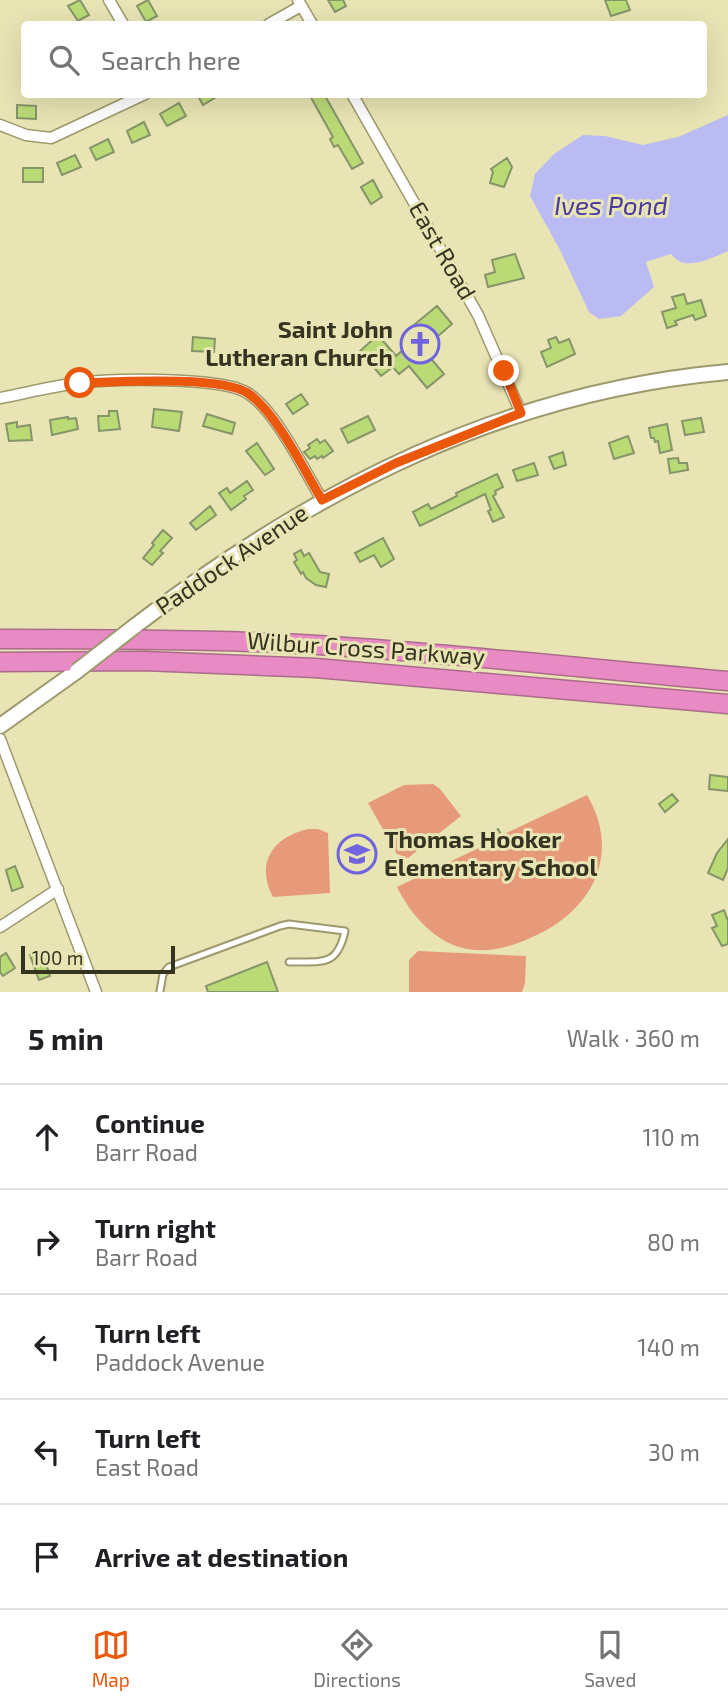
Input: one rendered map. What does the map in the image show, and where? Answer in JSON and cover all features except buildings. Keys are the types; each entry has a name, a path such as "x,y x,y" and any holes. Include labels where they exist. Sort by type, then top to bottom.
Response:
{"highway":[{"name":"Wilbur Cross Parkway","path":"0,639 201,640 296,644 728,681"},
{"name":"Wilbur Cross Parkway","path":"0,662 144,661 316,668 728,704"}],"main road":[{"name":"Paddock Avenue","path":"0,726 224,561 322,500 396,463 521,413 602,391 653,381 728,372"}],"street":[{"path":"109,0 121,21"},
{"path":"273,21 300,3 310,21"},
{"path":"0,125 26,135 51,138 136,98"},
{"name":"East Road","path":"354,98 478,315 521,413"},
{"path":"0,398 80,383 159,381 227,385 248,393 269,414 322,500"},
{"path":"0,739 96,992"},
{"path":"0,927 58,889"}],"lane":[{"path":"160,990 163,974 169,967 280,926 289,924 345,930 342,947 332,958 289,961"}],"shaded area":[{"path":"433,784 461,816 408,858 397,854 368,803 404,785"},
{"path":"587,795 597,818 602,840 601,860 594,880 584,898 569,914 530,938 492,950 455,946 425,926 409,908 397,887 483,846 497,851 502,835"},
{"path":"308,829 328,833 330,893 273,897 266,873 271,853 285,838"},
{"path":"418,951 526,956 522,992 409,992 409,960"}],"water":[{"name":"Ives Pond","path":"728,115 728,251 698,262 683,263 671,254 646,262 654,287 621,316 599,319 589,312 559,248 530,196 535,174 554,154 583,135 605,136 643,145 678,137"}],"place":[{"name":"Saint John Lutheran Church","path":"420,344"},
{"name":"Thomas Hooker Elementary School","path":"357,854"}],"route":[{"path":"80,383 159,381 227,385 248,393 269,414 322,500 396,463 521,413 504,371"}]}
